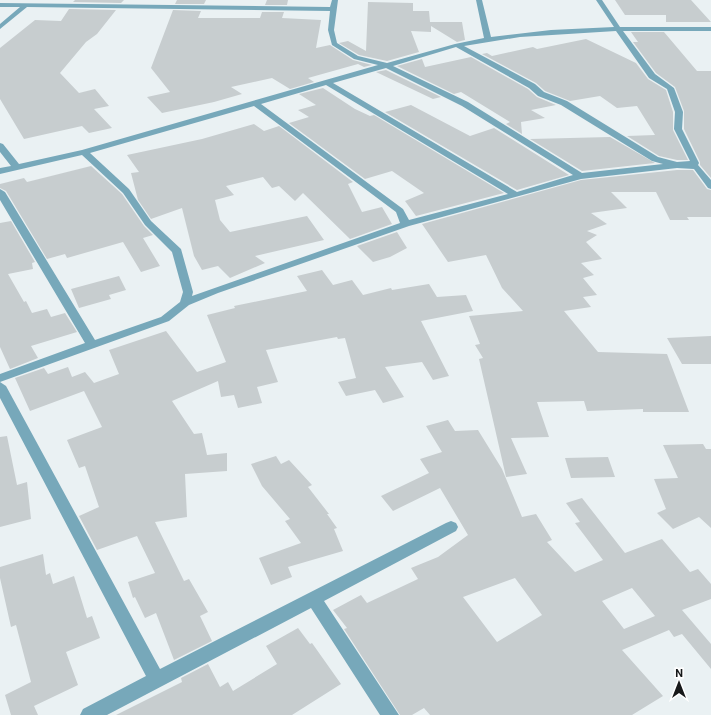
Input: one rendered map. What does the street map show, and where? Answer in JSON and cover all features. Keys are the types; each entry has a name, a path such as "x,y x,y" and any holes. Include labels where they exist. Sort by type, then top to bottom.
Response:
{"street":[{"path":"335,0 331,30 334,44 356,58 386,65 465,104 580,176"},
{"path":"479,0 488,39"},
{"path":"0,378 165,319 185,304 214,291 406,224 516,196 580,176 695,163 678,129 679,112 670,88 652,76 617,28 599,0"},
{"path":"0,5 333,10"},
{"path":"0,27 26,5"},
{"path":"0,171 84,152 457,45 488,39 617,28 711,29"},
{"path":"457,45 532,86 541,94 564,103 655,159 676,165 697,167 711,186"},
{"path":"326,82 516,196"},
{"path":"255,103 400,211 406,224"},
{"path":"0,146 17,167"},
{"path":"84,152 126,191 148,223 177,251 188,292 185,304"},
{"path":"0,192 92,345"},
{"path":"0,386 156,680"},
{"path":"98,713 156,680 452,527"},
{"path":"313,598 390,715"}],"building":[{"path":"75,0 124,0 121,3 73,2"},
{"path":"177,0 206,0 204,4 175,4"},
{"path":"267,0 288,0 287,5 265,5"},
{"path":"615,0 691,0 711,22 666,22 666,15 625,15"},
{"path":"368,2 413,3 413,11 429,11 430,22 462,22 465,40 457,42 431,26 431,32 411,31 419,52 387,61 359,55 339,43 348,41 366,51"},
{"path":"69,9 116,10 97,34 86,42 60,73 79,93 95,89 109,106 94,109 112,128 89,133 82,126 24,139 0,99 0,48 35,20 61,21"},
{"path":"173,10 201,11 198,18 260,18 262,12 284,12 282,18 321,20 316,48 330,45 353,60 372,65 364,67 358,64 308,78 314,82 290,89 272,78 231,87 242,94 214,102 162,113 147,97 170,92 151,68"},
{"path":"631,32 664,32 697,71 711,71 711,178 700,165 700,162 684,129 684,111 675,87 656,73 633,42 638,42"},
{"path":"586,39 636,63 648,79 666,90 673,112 673,130 688,160 677,160 659,156 627,136 655,135 637,106 617,108 600,96 570,101 545,91 536,83 482,54 487,53 492,56 533,47 537,49"},
{"path":"471,57 528,89 537,97 556,105 531,110 545,118 521,122 522,134 506,124 510,122 461,92 454,94 397,66 422,59 425,67"},
{"path":"386,70 441,97 433,99 376,72"},
{"path":"323,88 355,109 370,116 374,115 504,193 416,216 405,201 424,193 392,171 365,179 289,123 309,117 298,110 316,105 299,94"},
{"path":"411,105 470,136 494,128 569,175 517,190 385,112"},
{"path":"254,124 264,131 279,126 353,182 348,184 362,212 382,207 392,224 350,239 303,193 295,201 279,186 272,188 263,177 226,186 234,195 215,200 220,220 230,232 307,216 324,240 255,256 265,263 230,278 218,266 202,270 194,256 182,208 151,219 138,200 131,173 139,172 127,155 202,139"},
{"path":"610,137 655,163 582,171 530,139"},
{"path":"91,166 122,194 144,226 153,235 143,238 160,266 141,272 123,242 67,258 65,254 47,259 6,191 0,188 0,184 24,178 27,182"},
{"path":"677,170 693,170 707,189 711,190 711,217 687,217 689,220 670,220 656,192 611,192 627,208 591,213 607,224 587,231 597,235 586,242 602,259 581,263 594,275 583,278 597,295 583,297 591,307 564,311 598,352 667,354 689,412 643,412 643,409 587,411 584,401 537,402 549,437 511,438 527,474 506,477 479,359 483,358 475,345 480,344 469,316 523,311 502,288 486,255 448,262 422,224 581,180"},
{"path":"11,221 35,262 32,263 33,269 8,274 24,302 26,301 32,313 47,309 51,317 65,313 77,332 31,346 38,358 10,369 0,347 0,223"},
{"path":"397,232 407,248 390,257 373,262 357,246"},
{"path":"322,270 333,285 352,280 363,295 391,288 392,290 429,284 437,297 466,295 473,311 421,321 449,376 433,380 422,362 385,367 404,397 383,403 375,390 346,396 338,382 356,378 345,338 338,339 337,337 266,350 278,382 257,387 262,403 238,408 234,395 221,397 218,381 172,401 194,434 202,433 207,455 227,453 227,471 185,474 187,517 155,522 184,581 189,579 208,612 200,616 212,641 174,660 156,613 145,618 135,597 133,598 128,582 155,573 137,536 97,550 79,516 99,507 85,466 79,468 67,440 102,427 84,391 30,411 15,378 44,368 48,374 68,367 72,377 85,372 94,383 119,374 109,350 166,331 197,372 226,362 207,315 235,308 234,306 307,291 297,276"},
{"path":"119,276 126,290 109,295 111,299 79,308 71,289"},
{"path":"711,336 711,364 682,364 667,338"},
{"path":"448,420 455,431 478,430 502,469 522,517 536,514 552,540 547,542 575,572 603,560 575,523 580,522 566,503 582,498 625,553 662,539 690,572 698,569 711,584 711,599 682,610 711,644 711,669 682,634 674,637 669,630 622,650 663,696 632,715 430,715 424,708 412,715 400,715 344,629 347,628 333,610 361,595 367,603 418,579 411,568 438,557 468,535 440,488 393,511 381,496 429,473 420,459 442,452 426,426","holes":["515,578 542,615 497,642 463,597","632,588 655,616 624,629 602,601"]},
{"path":"7,436 17,485 27,482 31,519 0,527 0,437"},
{"path":"703,444 706,449 711,449 711,528 699,517 673,529 657,513 666,509 654,479 678,478 663,445"},
{"path":"276,456 281,464 289,460 312,485 308,487 329,514 327,514 337,528 334,529 343,551 288,567 292,577 271,585 259,558 301,543 285,521 290,519 262,486 251,464"},
{"path":"608,457 615,477 571,478 565,458"},
{"path":"43,554 46,575 50,573 53,584 74,576 87,618 92,616 100,638 66,652 78,685 34,706 38,715 11,715 5,695 31,682 16,625 11,627 0,578 0,567"},
{"path":"298,628 310,644 312,643 341,684 292,715 116,715 182,682 181,678 208,664 220,687 228,682 233,691 277,664 266,646"}]}
